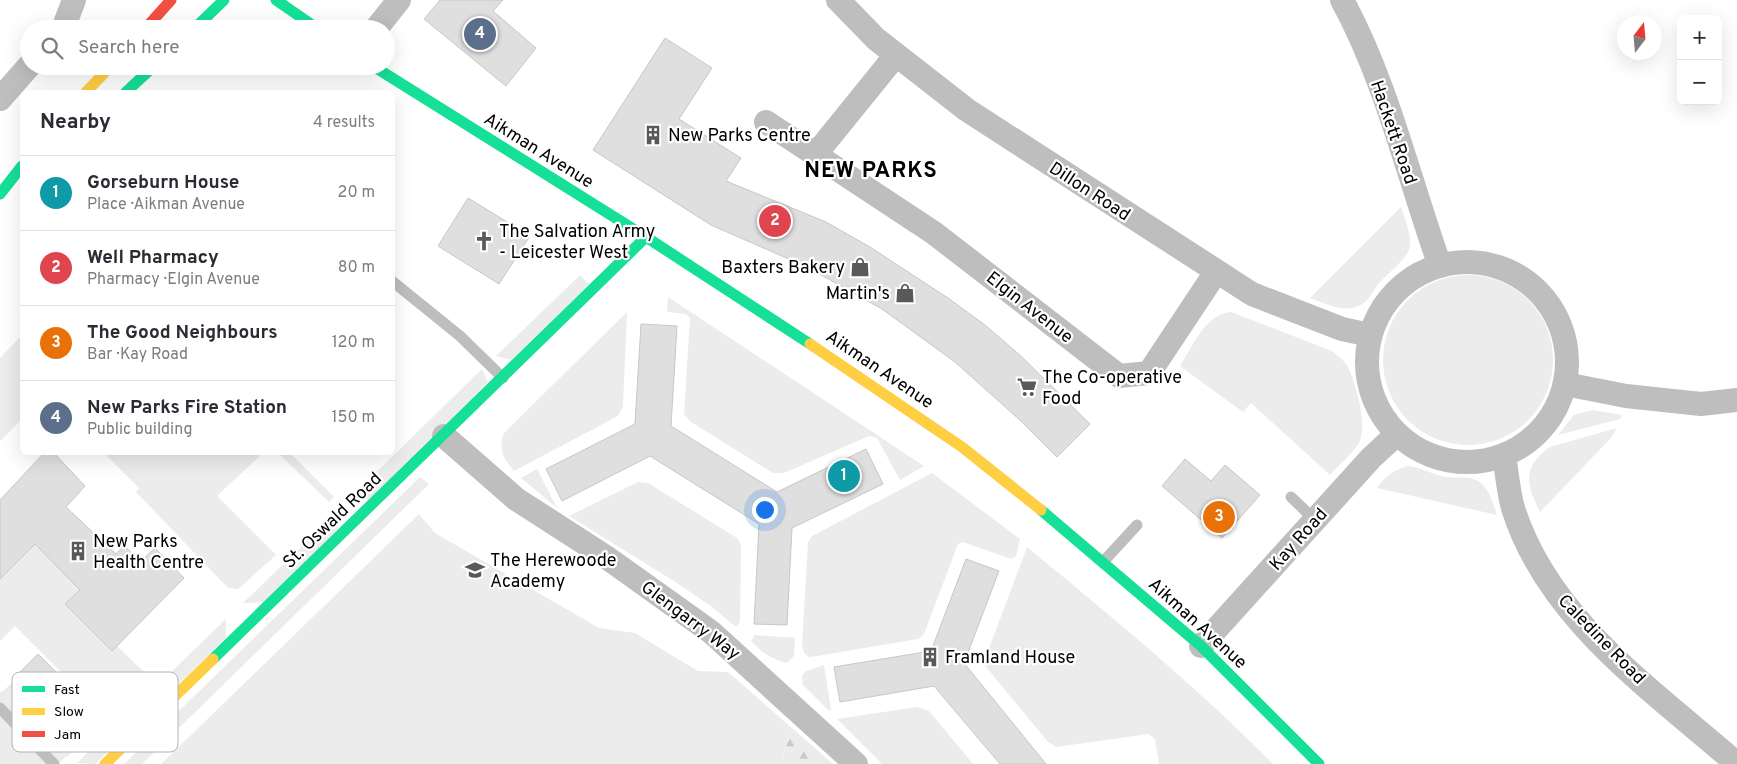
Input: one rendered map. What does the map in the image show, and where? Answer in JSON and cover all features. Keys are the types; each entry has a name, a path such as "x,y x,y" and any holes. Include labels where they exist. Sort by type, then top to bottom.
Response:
{"main road":[{"path":"153,20 171,0"},
{"path":"203,20 224,0"},
{"path":"276,0 305,20"},
{"path":"88,90 102,75"},
{"path":"128,90 144,75"},
{"name":"Aikman Avenue","path":"387,75 646,237 892,398 962,447 1104,562 1201,646 1319,764"},
{"path":"0,196 20,169"},
{"path":"0,196 20,181"},
{"name":"St. Oswald Road","path":"178,693 646,237"},
{"name":"St. Oswald Road","path":"105,764 117,752"}],"street":[{"path":"66,20 74,0"},
{"path":"383,20 399,0"},
{"name":"Dillon Road","path":"838,0 876,39 967,110 1216,272 1252,294 1342,328 1370,335"},
{"name":"Hackett Road","path":"1342,0 1355,24 1397,134 1440,266"},
{"path":"815,155 896,55"},
{"path":"0,99 22,75"},
{"name":"Elgin Avenue","path":"766,122 934,233 1119,376 1149,373 1216,272"},
{"path":"1462,262 1485,264 1507,271 1527,282 1544,298 1557,317 1565,338 1568,361 1565,384 1559,403 1549,420 1528,441 1504,455 1482,461 1459,462 1436,457 1422,451 1397,434 1381,413 1370,388 1367,362 1370,335 1380,312 1396,291 1416,276 1440,266 1462,262"},
{"path":"1565,384 1626,396 1701,404 1737,400"},
{"name":"Kay Road","path":"1201,646 1370,458 1397,434"},
{"name":"Glengarry Way","path":"444,436 516,499 606,557 711,632 856,764"},
{"name":"Caledine Road","path":"1504,455 1512,507 1535,558 1566,607 1620,663 1737,764"}],"lane":[{"path":"395,284 460,336 503,378"},
{"path":"1290,497 1315,520"},
{"path":"1104,562 1137,525"},
{"path":"0,708 12,720"},
{"path":"42,752 54,764"}],"green space":[{"path":"1401,207 1409,233 1410,248 1401,261 1380,282 1368,299 1355,307 1340,308 1310,298"},
{"path":"580,275 589,284 511,360 496,356"},
{"path":"1460,275 1476,275 1501,281 1522,294 1534,306 1547,327 1553,360 1547,393 1534,414 1522,426 1501,439 1476,445 1460,445 1435,439 1414,426 1402,414 1389,393 1383,368 1383,352 1389,327 1402,306 1414,294 1435,281"},
{"path":"668,297 924,466 900,480 877,438 869,436 784,473 773,473 691,422 684,414 690,318 686,314 667,312"},
{"path":"627,312 623,407 618,416 514,471 503,453 501,444 504,433"},
{"path":"1231,312 1332,351 1348,367 1360,405 1362,416 1361,435 1356,447 1330,475 1251,403 1243,412 1180,366 1207,325 1214,318"},
{"path":"20,337 20,421 0,441 0,358"},
{"path":"482,369 488,382 368,500 354,494"},
{"path":"1593,410 1622,415 1620,419 1558,435 1574,415"},
{"path":"1617,428 1611,438 1540,512 1532,493 1529,476 1535,461 1541,454 1550,447"},
{"path":"106,455 261,455 217,496 276,555 238,589 228,588 136,492 139,488"},
{"path":"280,455 292,455 334,497 329,502"},
{"path":"1408,466 1446,477 1476,480 1488,492 1497,515 1377,488 1390,474"},
{"path":"537,469 557,508 521,478"},
{"path":"932,473 1020,539 1016,556 1011,559 963,542 958,544 924,634 918,639 809,657 804,653 802,645 808,542 812,536"},
{"path":"420,477 429,484 178,729 178,712"},
{"path":"638,482 648,483 737,538 741,545 740,622 736,627 712,607 677,583 569,516"},
{"name":"The Herewoode Academy","path":"419,514 435,533 599,628 635,633 698,671 728,672 792,728 782,757 790,764 161,764 173,752 178,752 178,748"},
{"path":"330,519 339,528 264,602 243,603"},
{"path":"35,544 94,576 66,604 112,650 117,646 144,672 61,672 15,626 0,641 0,564 8,571"},
{"path":"1027,547 1184,680 1273,764 1159,764 1155,739 1149,734 1056,747 1048,742 986,667 985,659"},
{"path":"226,619 226,638 178,684 178,672 171,672"},
{"path":"755,635 795,638 794,656 787,663 772,658 751,641"},
{"path":"824,665 831,710 829,711 803,685 802,676 806,671"},
{"path":"12,683 12,752 72,752 58,764 0,764 0,691 2,692"},
{"path":"917,707 929,711 973,764 882,764 837,719"},
{"path":"792,728 833,764 790,764 782,758"},
{"path":"88,752 107,752 95,764 77,763"},
{"path":"136,752 154,752 142,764 124,764"}],"building":[{"path":"440,0 503,0 493,11 536,48 506,86 424,19"},
{"path":"665,38 712,68 679,119 741,158 726,181 826,222 870,247 948,298 985,325 1022,357 1090,424 1057,457 1022,422 955,362 882,309 807,267 711,225 593,150"},
{"name":"The Salvation Army - Leicester West","path":"468,198 530,236 499,284 438,246"},
{"path":"641,324 677,326 671,426 777,492 866,449 883,484 792,528 787,625 754,624 759,524 650,456 562,501 546,469 635,424"},
{"name":"New Parks Health Centre","path":"42,455 56,455 85,486 66,507 116,554 124,545 140,562 155,548 184,578 112,651 65,604 80,590 35,544 0,579 0,500"},
{"path":"1185,459 1211,481 1225,465 1260,495 1222,538 1162,486"},
{"name":"Framland House","path":"966,559 999,571 964,663 1046,764 1000,764 934,686 840,702 834,667 931,651"},
{"path":"38,654 56,672 20,672"}],"traffic: fast":[{"path":"203,20 224,0"},
{"path":"276,0 305,20"},
{"path":"128,90 144,75"},
{"path":"387,75 646,237 810,344"},
{"path":"0,194 20,169"},
{"path":"213,659 646,237"},
{"path":"1041,510 1201,646 1319,764"}],"traffic: slow":[{"path":"88,90 102,75"},
{"path":"810,344 962,447 1041,510"},
{"path":"178,693 213,659"},
{"path":"105,764 117,752"}],"traffic: jam":[{"path":"153,20 171,0"}],"place":[{"name":"New Parks Fire Station","path":"480,34"},
{"name":"New Parks Centre","path":"653,135"},
{"name":"Well Pharmacy","path":"775,221"},
{"name":"The Salvation Army - Leicester West","path":"484,241"},
{"name":"Baxters Bakery","path":"860,267"},
{"name":"Martin's","path":"905,293"},
{"name":"The Co-operative Food","path":"1027,387"},
{"name":"Gorseburn House","path":"844,476"},
{"name":"The Good Neighbours","path":"1219,517"},
{"name":"New Parks Health Centre","path":"78,551"},
{"name":"The Herewoode Academy","path":"475,570"},
{"name":"Framland House","path":"930,657"}],"district":[{"name":"NEW PARKS","path":"871,169"}]}
